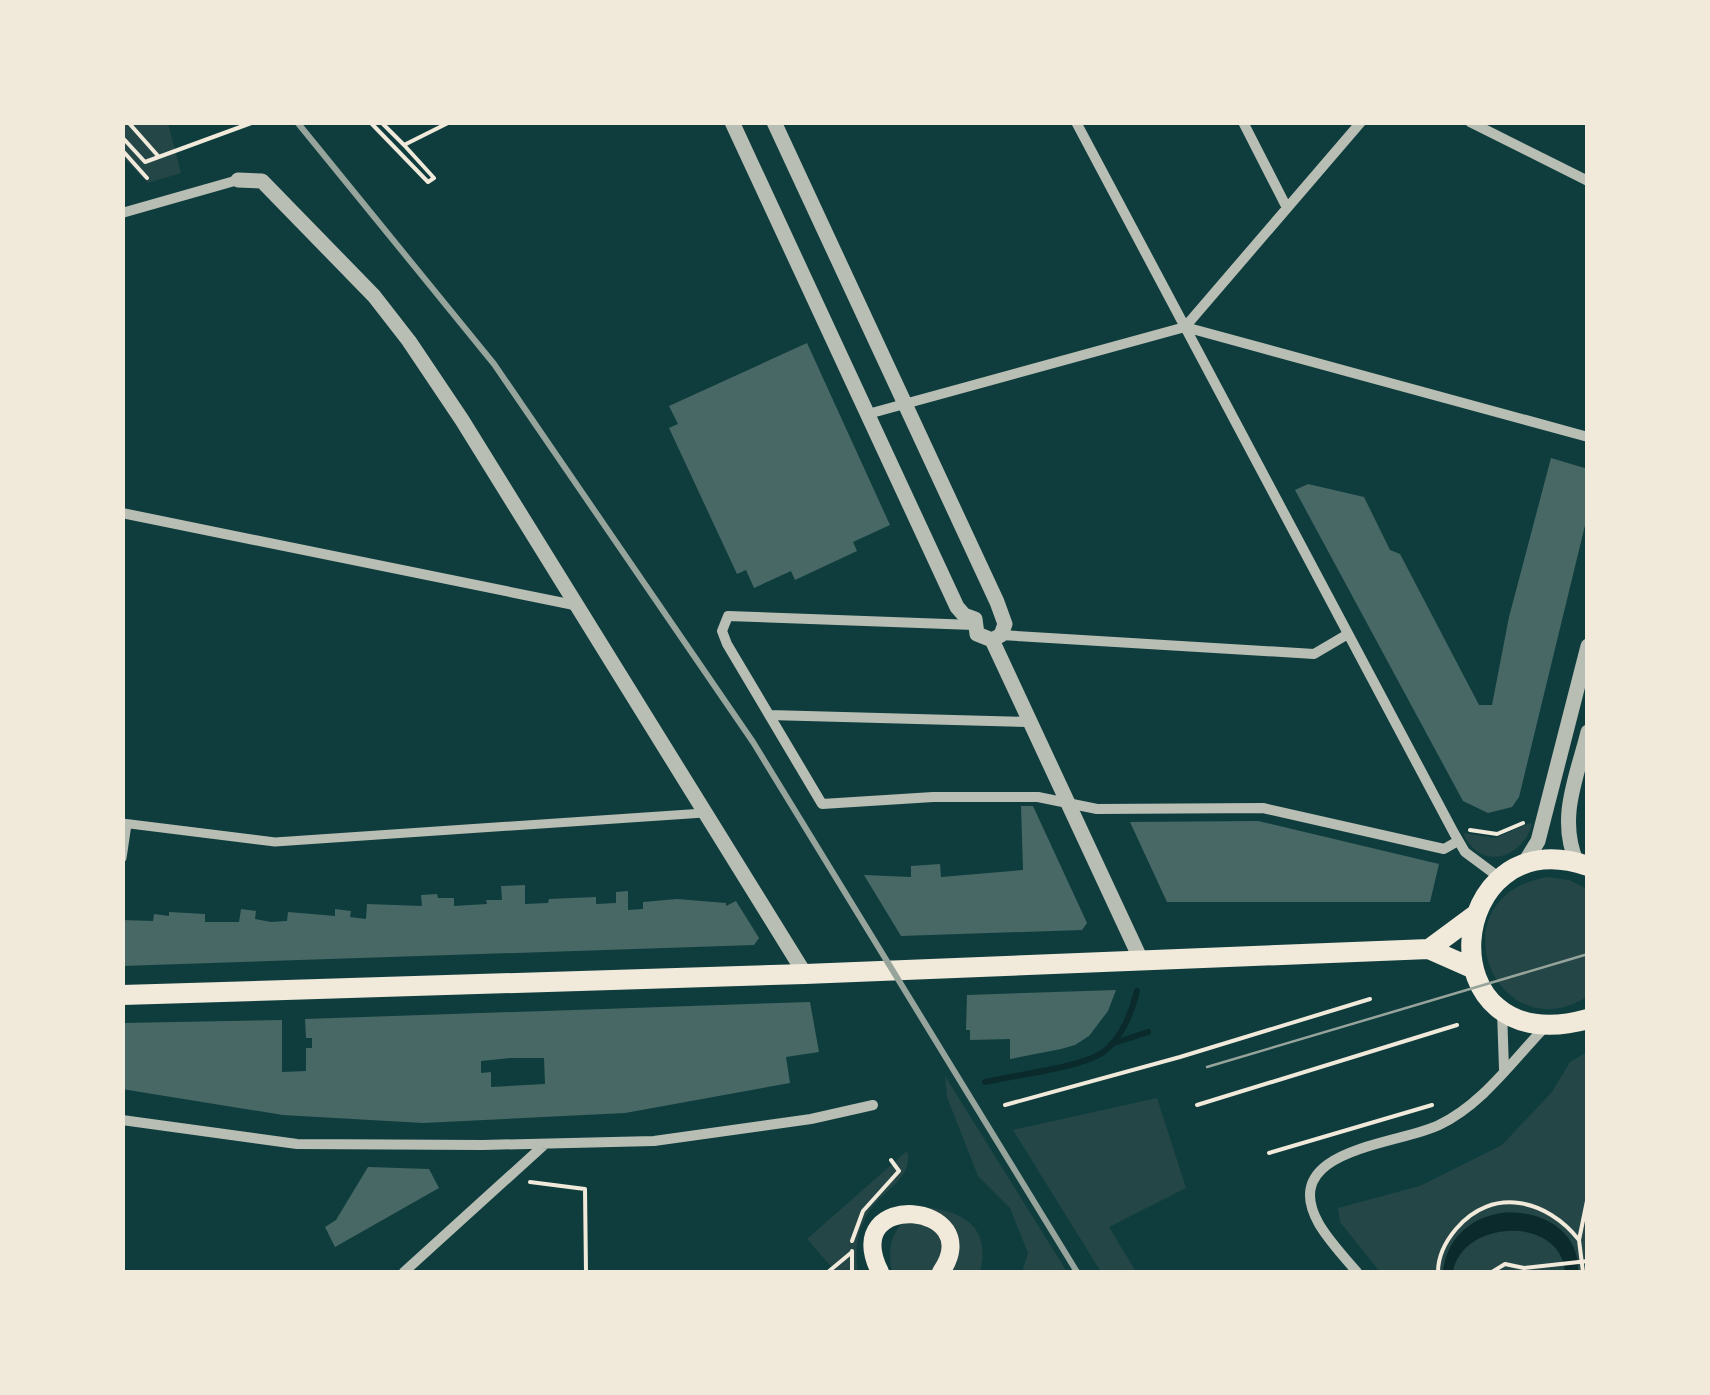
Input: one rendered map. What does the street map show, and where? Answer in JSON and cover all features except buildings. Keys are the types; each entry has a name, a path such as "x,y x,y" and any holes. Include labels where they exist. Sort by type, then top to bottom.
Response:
{"main road":[{"path":"1582,865 1537,862 1501,879 1475,914 1470,931 1472,968 1490,1000 1502,1010 1524,1022 1546,1026 1588,1019"},
{"path":"1428,949 1475,914"},
{"path":"122,994 804,974 1428,949 1472,968"},
{"path":"880,1272 874,1260 875,1237 888,1219 909,1212 922,1213 942,1228 949,1252 941,1272"}],"street":[{"path":"732,122 957,607 974,622 981,638 1314,654 1348,634"},
{"path":"774,122 997,602 1004,620 997,637 1030,722 1141,960"},
{"path":"1076,122 1459,835 1477,863 1501,879"},
{"path":"1243,122 1287,208"},
{"path":"1185,327 1360,122"},
{"path":"1470,122 1588,181"},
{"path":"122,213 238,180 262,181 333,251 409,340 804,974"},
{"path":"868,414 1185,327 1588,437"},
{"path":"122,513 574,605"},
{"path":"974,622 983,610 998,612"},
{"path":"974,622 728,616 722,630 726,644 822,804 933,797 1038,797 1097,808 1264,808 1444,850 1459,835"},
{"path":"1522,867 1542,830 1588,646"},
{"path":"769,715 1030,722"},
{"path":"1582,865 1570,846 1566,821 1588,732"},
{"path":"122,858 125,823 275,842 704,813"},
{"path":"1502,1010 1504,1069"},
{"path":"1356,1272 1313,1212 1310,1195 1319,1171 1344,1154 1441,1125 1482,1096 1546,1026"},
{"path":"122,1120 297,1144 544,1144 654,1141 811,1119 873,1105"},
{"path":"404,1272 544,1144"}],"path":[{"path":"128,122 159,157"},
{"path":"122,137 145,162 254,122"},
{"path":"370,122 428,182 434,178 380,122"},
{"path":"404,145 450,122"},
{"path":"122,150 147,178"},
{"path":"1459,835 1497,834 1528,820"},
{"path":"1005,1105 1370,999"},
{"path":"1197,1105 1457,1024"},
{"path":"1269,1152 1432,1106"},
{"path":"852,1272 852,1235 863,1212 899,1171 891,1160"},
{"path":"530,1182 585,1189 586,1272"},
{"path":"1578,1240 1588,1196"},
{"path":"1438,1272 1438,1262 1449,1238 1465,1218 1483,1207 1509,1202 1549,1211 1578,1240 1585,1263 1583,1272"},
{"path":"828,1272 852,1252"},
{"path":"1492,1272 1505,1264 1523,1270 1585,1263"}],"shaded area":[{"path":"122,123 168,123 181,173 148,183 123,157"},
{"path":"1530,823 1527,837 1519,846 1499,856 1479,853 1463,833 1495,838"},
{"path":"1547,877 1569,880 1587,889 1588,996 1556,1009 1528,1005 1505,990 1490,967 1485,940 1492,913 1512,891"},
{"path":"1587,1052 1587,1272 1380,1272 1340,1222 1338,1208 1420,1186 1502,1145 1552,1092 1570,1062"},
{"path":"945,1076 1067,1272 1022,1272 1028,1253 1010,1208 978,1176 947,1097"},
{"path":"1157,1098 1186,1188 1109,1227 1136,1272 1101,1272 1013,1130"},
{"path":"907,1151 902,1176 870,1210 859,1232 858,1272 836,1272 807,1239"},
{"path":"932,1208 957,1215 974,1227 982,1246 980,1272 892,1272 891,1249 897,1231 910,1217"},
{"path":"1501,1213 1530,1215 1555,1225 1572,1244 1578,1272 1565,1272 1559,1253 1547,1240 1511,1231 1474,1242 1460,1254 1453,1272 1443,1272 1449,1250 1461,1232 1479,1220"}],"waterway":[{"path":"985,1082 1063,1067 1102,1053 1125,1025 1137,991"},
{"path":"1111,1044 1148,1032"}],"tram line":[{"path":"1207,1067 1588,954"}],"railway":[{"path":"297,122 494,364 753,742 1077,1272"}]}
